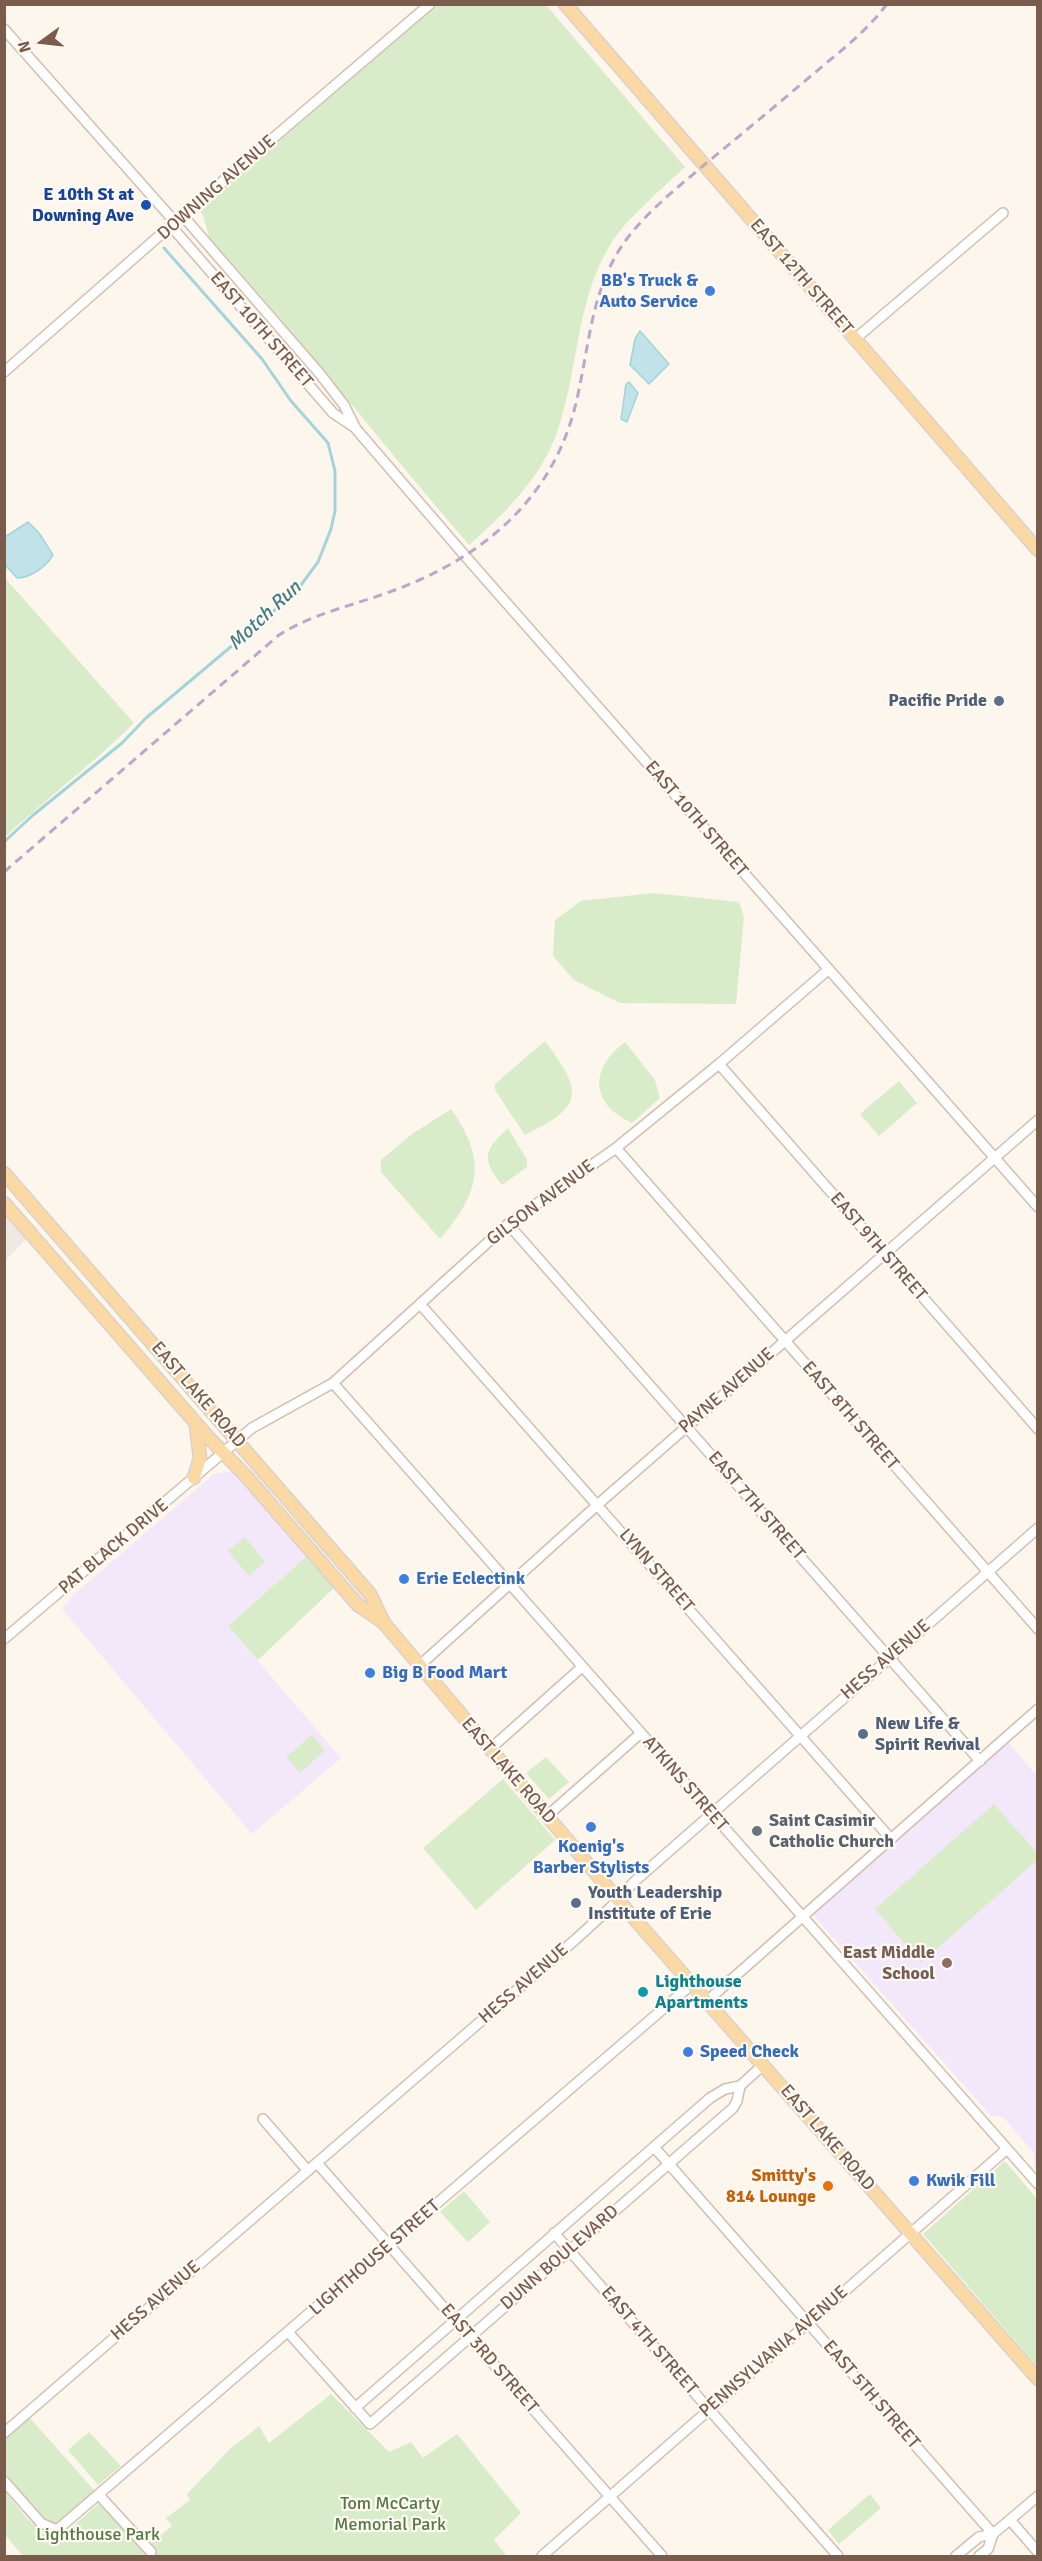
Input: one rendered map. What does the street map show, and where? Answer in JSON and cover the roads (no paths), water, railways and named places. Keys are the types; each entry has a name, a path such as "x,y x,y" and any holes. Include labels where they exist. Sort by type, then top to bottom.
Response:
{"main road":[{"name":"EAST 12TH STREET","path":"565,4 1038,550"},
{"name":"EAST LAKE ROAD","path":"4,1173 370,1594 383,1622 489,1750 1038,2379"},
{"name":"EAST LAKE ROAD","path":"4,1203 222,1454 245,1475 358,1605 383,1622"},
{"path":"194,1478 200,1458 196,1424"}],"street":[{"name":"DOWNING AVENUE","path":"4,372 176,221 430,4"},
{"name":"EAST 10TH STREET","path":"4,29 176,221 320,374 344,405 356,429"},
{"path":"855,339 1003,213"},
{"name":"EAST 10TH STREET","path":"176,221 333,413 356,429 1038,1207"},
{"name":"GILSON AVENUE","path":"222,1454 263,1421 333,1383 508,1224 616,1148 719,1064 829,969"},
{"name":"EAST 9TH STREET","path":"719,1064 1038,1429"},
{"name":"PAYNE AVENUE","path":"419,1666 686,1426 1038,1120"},
{"name":"EAST 8TH STREET","path":"616,1148 1038,1629"},
{"name":"EAST 7TH STREET","path":"508,1224 980,1761"},
{"name":"LYNN STREET","path":"420,1304 891,1839"},
{"name":"ATKINS STREET","path":"333,1383 1038,2184"},
{"name":"PAT BLACK DRIVE","path":"4,1639 222,1454"},
{"name":"HESS AVENUE","path":"4,2433 576,1939 711,1814 1038,1528"},
{"path":"489,1750 582,1667"},
{"path":"707,2001 1038,1709"},
{"path":"547,1816 641,1733"},
{"name":"LIGHTHOUSE STREET","path":"4,2481 41,2523 57,2530 692,1984"},
{"name":"DUNN BOULEVARD","path":"740,2086 740,2094 733,2108 370,2424 356,2408 718,2092 740,2086 763,2065"},
{"path":"263,2119 308,2171"},
{"name":"EAST 5TH STREET","path":"654,2147 993,2534"},
{"name":"PENNSYLVANIA AVENUE","path":"542,2556 1007,2149"},
{"name":"EAST 3RD STREET","path":"317,2163 662,2556"},
{"name":"EAST 4TH STREET","path":"555,2233 838,2556"},
{"path":"288,2332 356,2408"},
{"path":"99,2495 151,2552"},
{"path":"956,2556 979,2537 993,2534 1038,2496"},
{"path":"1010,2520 1038,2552"},
{"path":"979,2556 988,2548 993,2534"}],"water":[{"path":"640,331 669,364 649,384 630,365 635,339"},
{"path":"629,382 638,393 627,422 621,419 626,384"},
{"path":"28,522 39,533 53,555 37,571 17,578 5,565 5,537"}],"waterway":[{"name":"Motch Run","path":"4,842 32,816 122,743 146,718 295,593 318,562 331,529 335,511 335,471 328,443 291,401 262,359 164,248"}],"railway":[{"path":"4,872 279,635 315,617 378,596 444,568 474,550 501,529 525,504 545,477 562,446 574,411 598,298 606,276 629,236 647,215 678,187 849,44 887,4"}],"place":[{"name":"E 10th St at Downing Ave","path":"146,205"},
{"name":"BB's Truck & Auto Service","path":"710,291"},
{"name":"Pacific Pride","path":"999,701"},
{"name":"Erie Eclectink","path":"404,1579"},
{"name":"Big B Food Mart","path":"370,1673"},
{"name":"New Life & Spirit Revival","path":"863,1734"},
{"name":"Koenig's Barber Stylists","path":"591,1827"},
{"name":"Saint Casimir Catholic Church","path":"757,1831"},
{"name":"Youth Leadership Institute of Erie","path":"576,1903"},
{"name":"East Middle School","path":"947,1963"},
{"name":"Lighthouse Apartments","path":"643,1992"},
{"name":"Speed Check","path":"688,2052"},
{"name":"Kwik Fill","path":"914,2181"},
{"name":"Smitty's 814 Lounge","path":"828,2186"}],"park label":[{"name":"Tom McCarty Memorial Park","path":"390,2514"},
{"name":"Lighthouse Park","path":"98,2535"}]}
